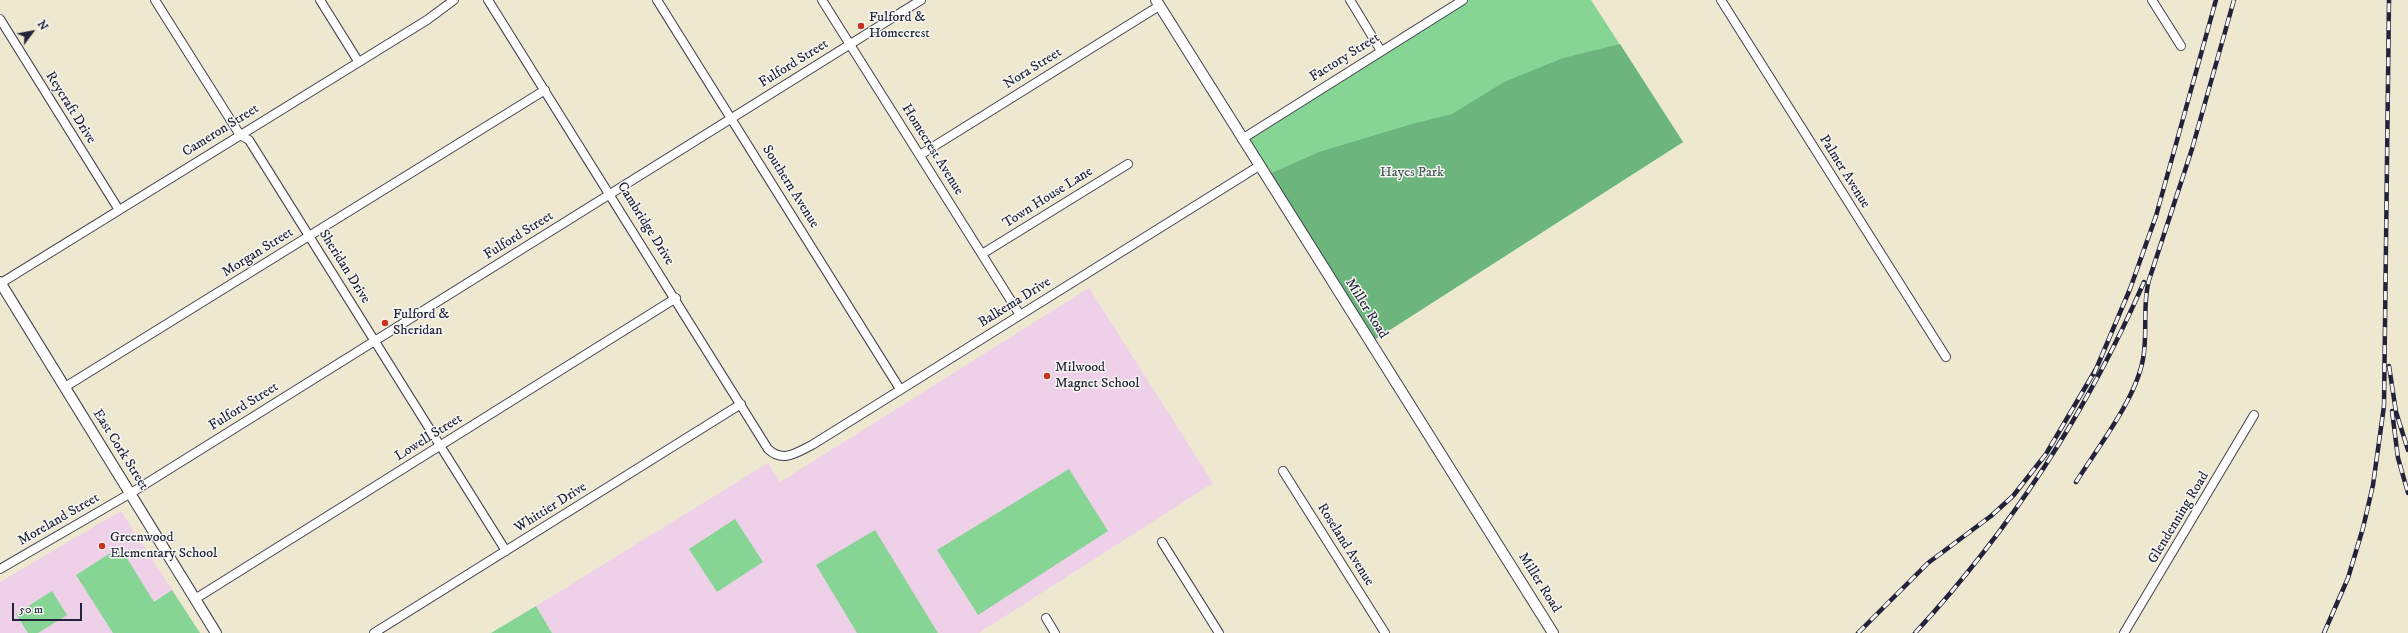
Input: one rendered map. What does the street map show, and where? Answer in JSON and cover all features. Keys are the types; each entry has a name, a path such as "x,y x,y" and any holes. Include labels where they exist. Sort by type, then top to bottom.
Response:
{"street":[{"name":"Sheridan Drive","path":"155,0 240,135 249,140 506,551"},
{"path":"320,0 358,61"},
{"name":"Cameron Street","path":"0,282 427,20 454,0"},
{"name":"Cambridge Drive","path":"488,0 611,194 768,448 777,456 783,458"},
{"name":"Southern Avenue","path":"658,0 900,389"},
{"name":"Homecrest Avenue","path":"822,0 1020,315"},
{"name":"Fulford Street","path":"131,493 921,0"},
{"path":"1350,0 1382,51"},
{"name":"Factory Street","path":"1242,139 1463,0"},
{"name":"Palmer Avenue","path":"1721,0 1946,357"},
{"path":"2152,0 2180,46"},
{"name":"Miller Road","path":"1158,3 1552,633"},
{"name":"Nora Street","path":"920,155 1158,3"},
{"name":"Reycraft Drive","path":"0,19 118,210"},
{"name":"Morgan Street","path":"65,387 545,90"},
{"name":"Town House Lane","path":"982,254 1128,164"},
{"name":"Balkema Drive","path":"783,458 812,445 1260,166"},
{"name":"East Cork Street","path":"0,282 216,633"},
{"name":"Lowell Street","path":"195,599 676,298"},
{"name":"Whittier Drive","path":"374,633 741,404"},
{"name":"Glendenning Road","path":"2124,633 2254,415"},
{"name":"Roseland Avenue","path":"1283,471 1385,633"},
{"name":"Moreland Street","path":"0,569 131,493"},
{"path":"1162,542 1219,633"},
{"path":"1046,618 1055,633"}],"shaded area":[{"name":"Milwood Magnet School","path":"1089,288 1213,483 979,633 552,633 536,606 768,463 780,482"},
{"name":"Greenwood Elementary School","path":"121,511 200,633 0,633 0,582"}],"green space":[{"name":"Hayes Park","path":"1463,0 1591,0 1683,142 1371,342 1242,139"},
{"name":"Hayes Park","path":"1620,44 1683,142 1371,342 1265,176 1319,152 1412,124 1452,114 1504,82 1563,58"},
{"path":"1069,469 1108,531 978,615 937,550"},
{"path":"735,519 763,562 717,592 689,549"},
{"path":"875,530 938,633 857,633 816,565"},
{"path":"120,547 154,602 172,590 200,633 113,633 76,575"},
{"path":"52,591 67,615 38,633 28,633 16,614"},
{"path":"536,606 552,633 491,633"}],"railway":[{"path":"2094,374 2130,289 2156,216 2216,0"},
{"path":"2076,482 2125,406 2139,374 2143,359 2146,300 2149,280 2192,149 2234,0"},
{"path":"2324,633 2348,578 2363,528 2373,485 2384,406 2389,0"},
{"path":"1915,633 1983,553 2015,511 2044,467 2072,423 2098,377 2144,282"},
{"path":"2389,366 2396,412 2408,450"},
{"path":"1858,633 1928,563 1991,516 2013,496 2046,454 2096,369"},
{"path":"2392,411 2398,458 2408,493"}],"place":[{"name":"Fulford & Homecrest","path":"861,26"},
{"name":"Fulford & Sheridan","path":"385,323"},
{"name":"Milwood Magnet School","path":"1047,376"},
{"name":"Greenwood Elementary School","path":"102,546"}]}
